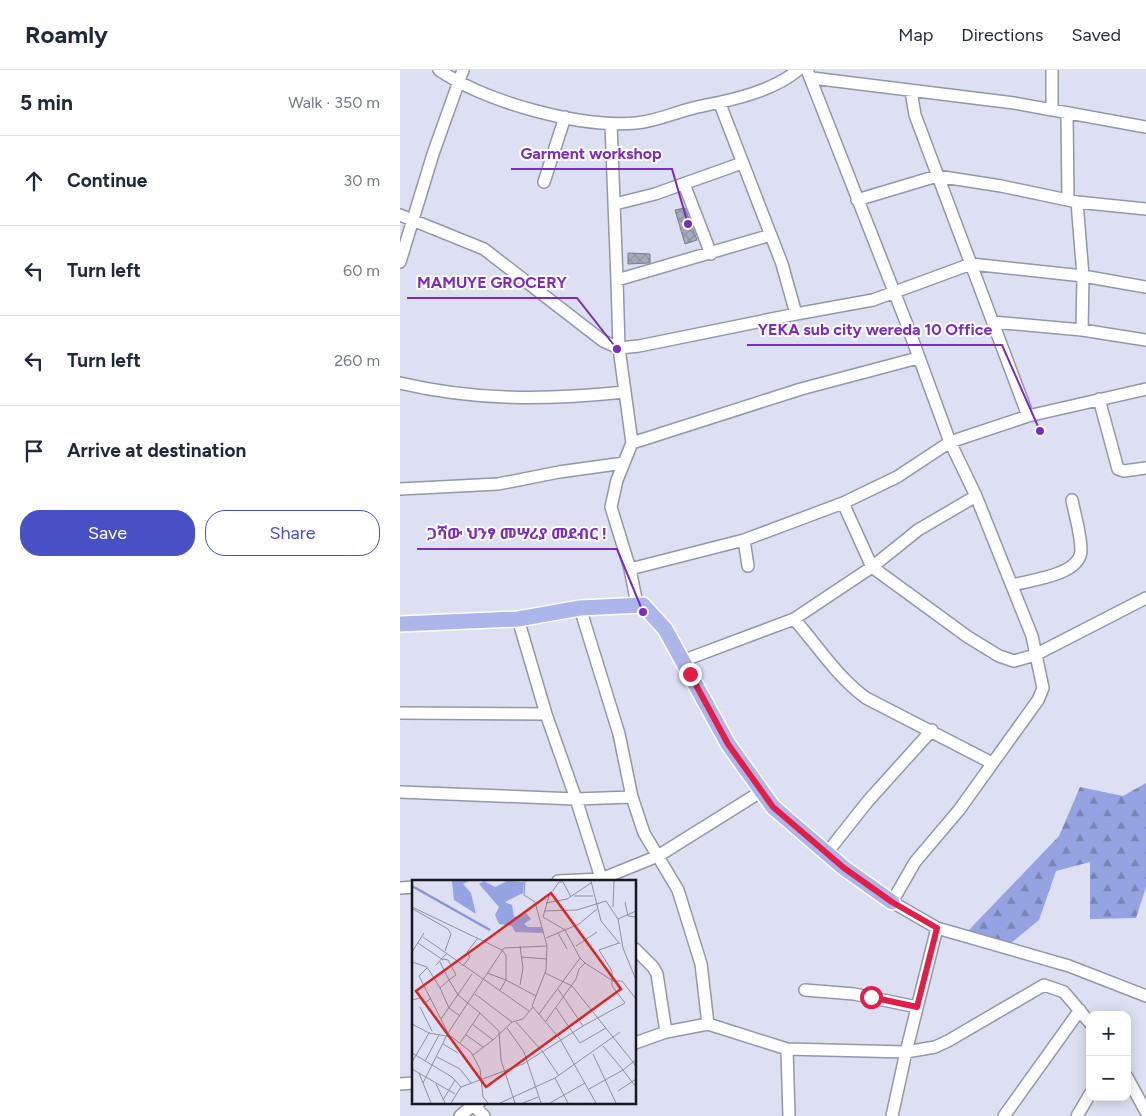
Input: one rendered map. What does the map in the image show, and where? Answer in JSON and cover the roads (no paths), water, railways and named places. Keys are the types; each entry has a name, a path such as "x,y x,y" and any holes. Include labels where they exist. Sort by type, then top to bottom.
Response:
{"main road":[{"path":"400,624 518,619 580,608 643,605 650,610 665,629 728,744 773,807 826,854 892,902"}],"street":[{"path":"439,70 458,82 508,102 565,117 611,124 637,123 720,104 779,82 798,70"},
{"path":"400,262 412,219 463,70"},
{"path":"1052,70 1052,110"},
{"path":"809,74 911,91 1052,110 1146,127"},
{"path":"809,74 895,293 950,442 976,496 1032,636 1043,688 1038,700 959,810 915,862 892,902 937,928 1069,966 1146,996"},
{"path":"911,91 915,115 1028,416"},
{"path":"720,104 788,281 796,314"},
{"path":"1067,114 1072,201 1083,276 1082,330"},
{"path":"544,182 565,117"},
{"path":"611,124 619,348 632,443 612,498 611,507 630,569 637,604"},
{"path":"615,204 684,184 742,163"},
{"path":"857,200 937,176 1001,186 1072,201 1146,209"},
{"path":"684,184 711,254"},
{"path":"400,215 484,249 589,332 619,348 639,346 873,300 971,264 1083,276 1146,287"},
{"path":"617,280 771,235"},
{"path":"993,322 1082,330 1146,340"},
{"path":"632,443 801,389 918,358"},
{"path":"400,383 442,393 511,398 578,397 625,392"},
{"path":"630,569 744,540 843,503 897,477 950,442 1028,416 1146,390"},
{"path":"1099,399 1118,469 1124,471 1146,468"},
{"path":"400,489 498,484 559,472 624,463"},
{"path":"682,661 794,619 854,576 872,566 918,530 976,496"},
{"path":"1012,585 1072,569 1077,563 1081,552 1072,500"},
{"path":"843,503 872,566 968,637 1000,656 1014,661 1035,655 1146,598"},
{"path":"744,540 748,566"},
{"path":"580,608 619,734 632,797 644,833 678,890 701,964 708,1024"},
{"path":"518,619 546,714 576,799 601,880 658,856 762,791"},
{"path":"794,619 837,671 866,698 932,730 992,763"},
{"path":"400,713 546,714"},
{"path":"826,854 868,801 932,730"},
{"path":"400,792 576,799 632,797"},
{"path":"892,1116 937,928"},
{"path":"636,950 653,967 656,974 666,1032"},
{"path":"636,1043 666,1032 708,1024 787,1049 906,1052 935,1047 948,1041 1044,985 1064,992 1086,1018"},
{"path":"805,990 854,994 917,1007"},
{"path":"1004,1116 1080,1010"},
{"path":"787,1049 790,1116"},
{"path":"1131,1084 1146,1112"},
{"path":"1078,1116 1086,1101"},
{"path":"460,1116 473,1104"},
{"path":"475,1104 484,1116"}],"place":[{"name":"Garment workshop","path":"688,224"},
{"name":"MAMUYE GROCERY","path":"617,349"},
{"name":"YEKA sub city wereda 10 Office","path":"1040,431"},
{"name":"ጋሻው ህንፃ መሣሪያ መደብር !","path":"643,612"}]}
